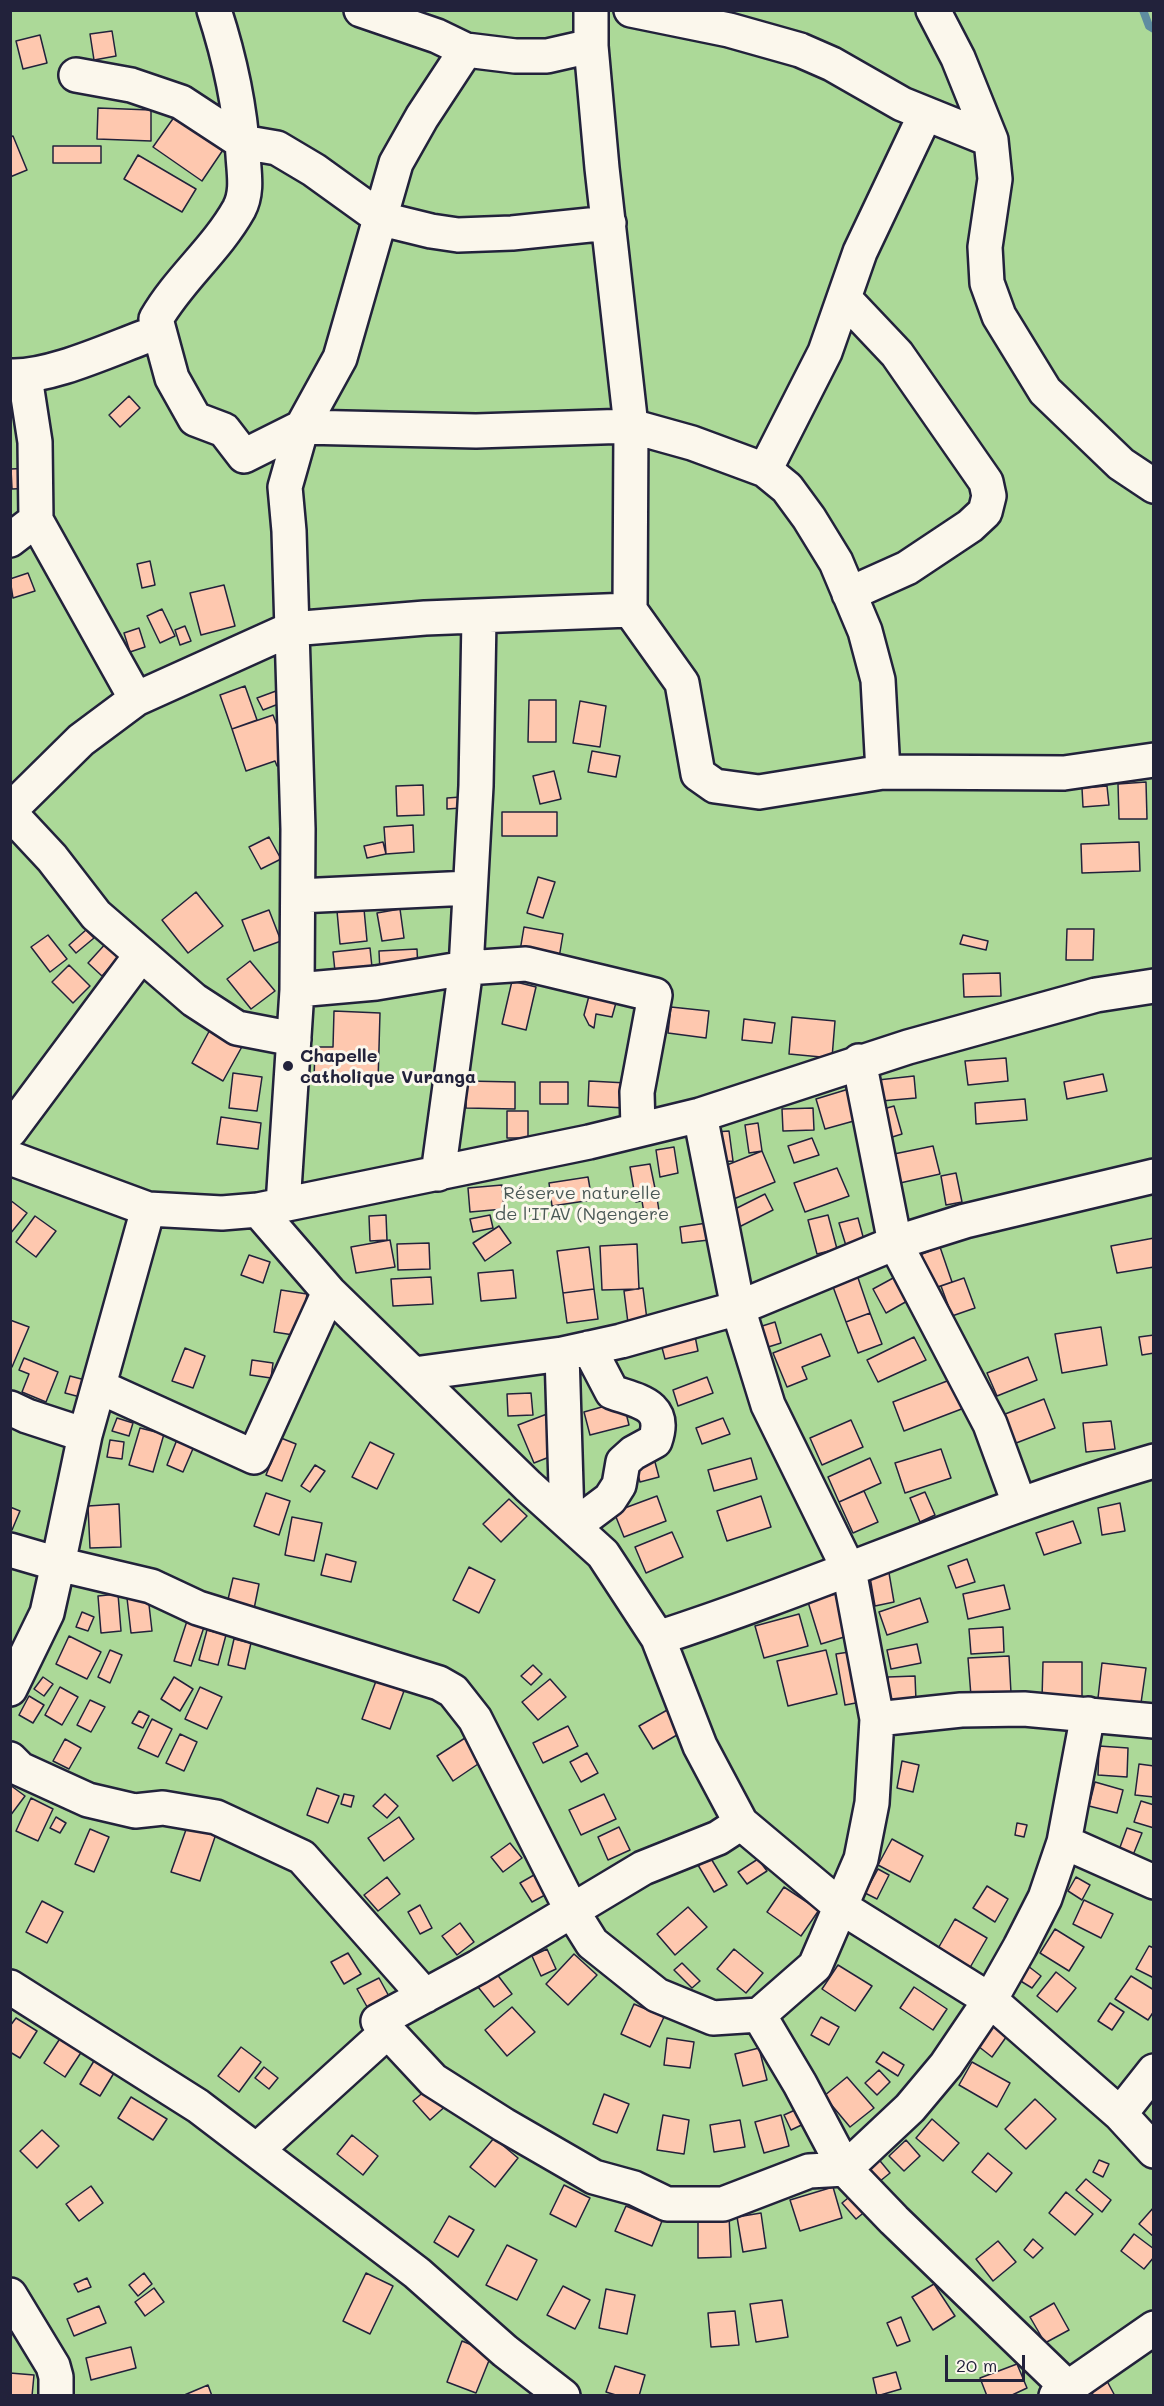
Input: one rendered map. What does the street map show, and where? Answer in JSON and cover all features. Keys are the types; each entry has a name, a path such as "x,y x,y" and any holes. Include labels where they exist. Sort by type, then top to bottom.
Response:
{"street":[{"path":"214,10 238,97 246,176 240,206 199,266 169,297 156,320 158,332 164,341 172,378 195,419 224,430 244,456 302,428 476,430 631,426 692,443 765,470 787,489 809,518 836,561 865,631 878,680 883,772"},
{"path":"361,10 437,36 466,50 515,56 547,56 591,46"},
{"path":"591,10 591,46 631,426 630,610 682,683 698,774 715,786 759,792 883,772 1064,773 1154,760"},
{"path":"631,10 729,30 800,50 832,64 861,83 925,115 991,140"},
{"path":"933,10 958,58 991,140 995,179 985,247 987,283 999,316 1046,391 1121,464 1154,486"},
{"path":"466,50 422,117 396,163 382,219 340,358 302,428 285,487 289,531 298,896 297,990 294,1039 271,1208 329,1292 603,1554 658,1638 700,1746 741,1823 841,1907 990,2000 1120,2114 1154,2151"},
{"path":"76,75 131,85 181,102 242,142 277,148 382,219 431,231 458,234 512,233 609,223"},
{"path":"765,470 825,352 860,252 925,115"},
{"path":"844,298 897,354 986,482 989,496 985,512 943,545 907,568 849,594"},
{"path":"136,699 36,520 35,442 18,376 49,371 158,332"},
{"path":"10,540 36,520"},
{"path":"294,1039 237,1028 194,1000 96,915 52,858 10,811 81,740 136,699 291,629 425,618 479,618 630,610"},
{"path":"438,1174 466,968 476,786 479,618"},
{"path":"298,896 470,888"},
{"path":"10,1131 141,955"},
{"path":"297,990 375,983 466,968 526,964 655,995 637,1092 638,1128"},
{"path":"10,1158 148,1209 222,1213 271,1208 589,1142 638,1128 700,1115 859,1062 1096,995 1154,986"},
{"path":"859,1062 895,1243 990,1424 1019,1503"},
{"path":"10,1550 152,1586 198,1608 439,1683 453,1691 466,1705 489,1744 572,1911 592,1943 657,1995 713,2018 759,2015 815,1966 861,1859 872,1803 877,1719 849,1570 768,1405 738,1308 700,1115"},
{"path":"414,1374 576,1351 738,1308 895,1243 976,1218 1154,1176"},
{"path":"10,1689 47,1613 85,1435 100,1387 115,1320 148,1209"},
{"path":"100,1387 254,1457 329,1292"},
{"path":"570,1523 576,1351"},
{"path":"570,1523 610,1499 619,1485 623,1462 633,1453 655,1441 659,1426 657,1417 641,1400 612,1392 576,1351"},
{"path":"10,1407 27,1416 85,1435"},
{"path":"658,1638 746,1610 1019,1503 1154,1461"},
{"path":"877,1719 961,1710 1024,1709 1154,1721"},
{"path":"741,1823 718,1838 643,1868 378,2021 433,2080 534,2144 594,2177 634,2188 667,2204 723,2204 809,2171 845,2169 910,2108 946,2065 990,2000 1046,1898 1064,1842 1088,1714"},
{"path":"10,1759 21,1769 88,1800 135,1812 164,1808 216,1817 302,1857 424,1996"},
{"path":"1064,1842 1154,1882"},
{"path":"10,1987 198,2106 417,2273 505,2351 563,2396"},
{"path":"759,2015 800,2084 845,2169 1062,2392 1154,2328"},
{"path":"257,2150 388,2031"},
{"path":"1120,2114 1154,2071"},
{"path":"10,2295 52,2366 56,2377 56,2396"}],"green space":[{"name":"Réserve naturelle de l'ITAV (Ngengere","path":"11,11 1153,11 1153,2395 11,2395"}],"building":[{"path":"112,31 116,56 94,60 90,34"},
{"path":"40,35 47,63 23,69 16,41"},
{"path":"98,108 151,110 151,141 97,139"},
{"path":"177,113 225,147 202,181 153,147"},
{"path":"13,136 27,170 10,177 10,137"},
{"path":"53,146 101,146 101,163 53,163"},
{"path":"138,155 196,189 182,212 124,179"},
{"path":"129,396 140,408 120,427 109,415"},
{"path":"31,468 32,488 12,489 11,469"},
{"path":"150,561 155,585 142,588 137,564"},
{"path":"28,573 35,591 13,598 10,579"},
{"path":"224,585 235,626 201,635 190,593"},
{"path":"162,609 175,636 160,643 147,616"},
{"path":"185,626 191,641 180,645 175,630"},
{"path":"139,628 145,647 130,652 124,633"},
{"path":"245,686 257,720 232,729 220,695"},
{"path":"276,691 281,703 263,710 257,698"},
{"path":"529,700 556,700 556,742 528,742"},
{"path":"580,701 606,706 600,747 573,743"},
{"path":"273,715 291,761 277,766 275,761 246,771 232,729"},
{"path":"592,751 620,756 616,777 588,772"},
{"path":"554,771 561,799 540,804 533,776"},
{"path":"1146,782 1147,819 1119,819 1118,784"},
{"path":"423,785 424,815 397,816 396,786"},
{"path":"1107,786 1109,805 1083,807 1082,788"},
{"path":"461,797 461,808 447,809 447,798"},
{"path":"502,812 557,812 557,836 502,836"},
{"path":"413,825 414,852 386,854 384,827"},
{"path":"269,837 281,859 261,869 249,847"},
{"path":"383,842 386,854 367,858 364,846"},
{"path":"1139,842 1140,871 1082,873 1081,844"},
{"path":"538,877 555,882 543,918 527,913"},
{"path":"196,892 223,926 188,953 162,920"},
{"path":"364,909 367,941 340,944 337,911"},
{"path":"400,909 404,938 382,941 377,913"},
{"path":"269,910 281,941 254,951 242,920"},
{"path":"524,927 563,934 559,958 520,951"},
{"path":"1067,929 1094,929 1093,960 1066,960"},
{"path":"86,930 94,938 76,953 69,945"},
{"path":"48,935 67,959 50,972 31,947"},
{"path":"963,935 988,941 986,950 960,944"},
{"path":"108,941 122,953 102,976 88,963"},
{"path":"370,948 373,977 336,981 333,952"},
{"path":"417,949 418,970 380,972 379,951"},
{"path":"250,961 275,991 251,1009 227,979"},
{"path":"69,965 90,986 73,1003 52,982"},
{"path":"1000,973 1001,996 964,997 963,974"},
{"path":"512,981 536,987 526,1030 502,1024"},
{"path":"590,992 617,999 612,1017 596,1014 594,1028 589,1025 584,1015"},
{"path":"671,1007 709,1011 706,1038 668,1033"},
{"path":"334,1011 380,1013 378,1082 314,1080 315,1047 333,1047"},
{"path":"792,1017 835,1021 832,1058 789,1054"},
{"path":"744,1019 775,1023 772,1043 742,1040"},
{"path":"212,1026 244,1043 223,1081 192,1063"},
{"path":"1006,1058 1008,1081 968,1085 965,1061"},
{"path":"233,1073 262,1077 257,1111 229,1108"},
{"path":"1103,1074 1107,1091 1067,1099 1064,1082"},
{"path":"914,1076 916,1098 881,1101 878,1080"},
{"path":"466,1081 515,1082 515,1109 466,1108"},
{"path":"589,1081 627,1083 625,1108 588,1106"},
{"path":"540,1082 568,1082 568,1104 540,1104"},
{"path":"852,1088 861,1119 825,1129 816,1099"},
{"path":"1025,1099 1027,1120 976,1124 975,1103"},
{"path":"894,1106 902,1134 889,1138 880,1110"},
{"path":"813,1108 814,1130 783,1131 782,1109"},
{"path":"507,1111 528,1111 528,1138 507,1138"},
{"path":"221,1117 261,1123 258,1149 217,1144"},
{"path":"758,1123 762,1151 749,1153 745,1125"},
{"path":"729,1131 733,1161 718,1162 715,1132"},
{"path":"812,1138 819,1155 794,1163 788,1146"},
{"path":"933,1146 940,1174 900,1183 894,1154"},
{"path":"674,1147 678,1173 660,1177 656,1150"},
{"path":"762,1151 775,1182 731,1200 717,1169"},
{"path":"650,1164 657,1198 636,1202 630,1167"},
{"path":"837,1168 849,1196 805,1212 794,1183"},
{"path":"956,1173 962,1202 946,1205 941,1176"},
{"path":"588,1177 592,1200 552,1206 549,1183"},
{"path":"502,1185 504,1209 470,1212 468,1188"},
{"path":"765,1194 773,1210 739,1227 731,1211"},
{"path":"657,1198 660,1217 645,1219 642,1201"},
{"path":"10,1200 27,1213 10,1234"},
{"path":"386,1215 387,1240 370,1241 369,1216"},
{"path":"490,1215 493,1228 473,1232 470,1219"},
{"path":"828,1215 837,1249 817,1254 808,1220"},
{"path":"35,1216 56,1231 36,1257 16,1242"},
{"path":"858,1218 865,1244 847,1249 839,1223"},
{"path":"707,1223 709,1240 682,1243 680,1227"},
{"path":"499,1226 511,1243 485,1261 473,1243"},
{"path":"1154,1238 1154,1267 1117,1273 1111,1246"},
{"path":"390,1240 395,1267 356,1273 351,1247"},
{"path":"429,1243 430,1269 398,1270 397,1244"},
{"path":"637,1244 639,1289 602,1290 600,1246"},
{"path":"589,1247 594,1289 563,1293 557,1251"},
{"path":"940,1247 952,1282 929,1290 917,1256"},
{"path":"249,1255 270,1262 263,1283 241,1275"},
{"path":"513,1270 516,1298 481,1301 478,1273"},
{"path":"857,1275 870,1313 846,1322 832,1284"},
{"path":"431,1277 433,1304 393,1306 391,1279"},
{"path":"895,1277 909,1300 886,1313 873,1289"},
{"path":"964,1278 975,1308 952,1316 941,1286"},
{"path":"643,1288 647,1320 628,1323 624,1291"},
{"path":"594,1289 598,1319 567,1323 563,1293"},
{"path":"281,1290 307,1294 300,1336 274,1332"},
{"path":"870,1313 882,1344 858,1353 846,1322"},
{"path":"10,1320 29,1327 12,1367 10,1366"},
{"path":"775,1322 781,1343 765,1348 759,1327"},
{"path":"1101,1327 1107,1365 1062,1373 1055,1334"},
{"path":"694,1331 698,1351 665,1359 660,1340"},
{"path":"821,1334 830,1356 802,1367 807,1379 787,1387 773,1353"},
{"path":"1154,1335 1154,1353 1142,1355 1139,1337"},
{"path":"914,1337 926,1360 878,1382 867,1360"},
{"path":"185,1348 205,1356 193,1388 172,1381"},
{"path":"1028,1357 1037,1380 997,1396 987,1373"},
{"path":"24,1358 58,1372 46,1402 22,1392 29,1374 19,1370"},
{"path":"252,1360 273,1363 271,1378 250,1375"},
{"path":"70,1376 85,1380 80,1397 65,1393"},
{"path":"960,1376 972,1405 904,1431 893,1402"},
{"path":"707,1377 713,1393 678,1406 673,1390"},
{"path":"531,1393 533,1415 508,1416 507,1394"},
{"path":"1044,1399 1055,1428 1011,1445 1000,1416"},
{"path":"623,1401 629,1425 590,1435 584,1412"},
{"path":"547,1414 562,1452 534,1463 518,1425"},
{"path":"117,1418 133,1423 129,1436 112,1431"},
{"path":"723,1418 730,1434 702,1444 696,1428"},
{"path":"851,1420 863,1447 822,1465 810,1438"},
{"path":"1111,1421 1115,1449 1086,1452 1083,1423"},
{"path":"140,1428 164,1434 153,1472 129,1465"},
{"path":"178,1437 195,1444 183,1472 167,1465"},
{"path":"281,1438 296,1444 282,1481 266,1475"},
{"path":"110,1440 124,1442 122,1459 107,1457"},
{"path":"370,1442 394,1454 377,1489 352,1477"},
{"path":"941,1449 951,1478 905,1493 895,1463"},
{"path":"652,1451 659,1477 640,1482 633,1456"},
{"path":"751,1458 757,1479 714,1491 708,1470"},
{"path":"870,1458 881,1483 839,1502 828,1477"},
{"path":"315,1465 325,1471 310,1492 301,1486"},
{"path":"864,1491 878,1522 853,1533 839,1502"},
{"path":"925,1492 935,1515 920,1522 910,1498"},
{"path":"266,1493 290,1501 279,1535 254,1526"},
{"path":"657,1496 666,1521 624,1537 614,1512"},
{"path":"761,1496 771,1527 727,1541 717,1511"},
{"path":"509,1499 527,1516 501,1542 483,1524"},
{"path":"1120,1503 1125,1531 1102,1535 1098,1508"},
{"path":"119,1504 121,1547 90,1548 88,1506"},
{"path":"10,1507 20,1511 12,1530 10,1529"},
{"path":"292,1517 322,1523 314,1561 285,1555"},
{"path":"1073,1521 1081,1543 1044,1555 1036,1533"},
{"path":"672,1532 683,1557 646,1573 635,1547"},
{"path":"326,1554 356,1562 351,1582 321,1575"},
{"path":"967,1559 975,1582 956,1588 948,1566"},
{"path":"469,1567 495,1580 479,1613 453,1600"},
{"path":"889,1573 894,1602 875,1606 870,1577"},
{"path":"233,1578 259,1584 253,1614 226,1608"},
{"path":"1004,1585 1010,1609 968,1619 963,1594"},
{"path":"842,1592 854,1634 821,1644 808,1602"},
{"path":"118,1594 121,1631 101,1633 98,1596"},
{"path":"148,1596 152,1631 131,1633 127,1598"},
{"path":"920,1598 928,1622 887,1635 879,1612"},
{"path":"82,1612 94,1617 88,1631 76,1627"},
{"path":"799,1614 808,1646 764,1658 755,1626"},
{"path":"187,1621 204,1627 191,1666 174,1661"},
{"path":"1003,1627 1004,1652 971,1654 969,1629"},
{"path":"207,1630 226,1635 218,1665 199,1660"},
{"path":"69,1636 101,1652 87,1679 56,1664"},
{"path":"234,1639 251,1643 245,1669 228,1665"},
{"path":"917,1644 921,1663 891,1669 887,1650"},
{"path":"110,1650 122,1655 110,1683 98,1677"},
{"path":"826,1650 837,1694 788,1706 777,1661"},
{"path":"862,1650 872,1700 845,1705 836,1654"},
{"path":"1009,1656 1011,1693 971,1696 968,1658"},
{"path":"1043,1662 1082,1662 1082,1699 1042,1699"},
{"path":"1102,1663 1146,1668 1141,1703 1098,1698"},
{"path":"533,1665 542,1674 531,1685 521,1676"},
{"path":"915,1676 916,1701 889,1702 888,1677"},
{"path":"43,1677 53,1684 44,1696 34,1689"},
{"path":"174,1677 193,1689 180,1711 161,1699"},
{"path":"550,1679 566,1697 538,1720 522,1702"},
{"path":"376,1681 404,1691 390,1729 362,1719"},
{"path":"60,1687 78,1697 62,1725 45,1715"},
{"path":"200,1687 222,1697 207,1729 185,1719"},
{"path":"29,1696 44,1705 33,1723 19,1715"},
{"path":"90,1700 105,1707 91,1732 77,1725"},
{"path":"669,1709 682,1732 653,1749 639,1726"},
{"path":"139,1711 149,1716 143,1728 132,1723"},
{"path":"152,1719 172,1729 158,1757 138,1748"},
{"path":"568,1726 578,1746 543,1763 533,1743"},
{"path":"180,1734 197,1742 184,1771 166,1763"},
{"path":"465,1738 481,1762 453,1781 437,1756"},
{"path":"65,1739 81,1748 69,1769 53,1761"},
{"path":"1099,1746 1128,1748 1127,1777 1098,1775"},
{"path":"587,1753 598,1773 581,1782 570,1762"},
{"path":"902,1761 919,1765 913,1792 897,1788"},
{"path":"1139,1764 1154,1766 1154,1797 1135,1795"},
{"path":"1095,1782 1123,1790 1117,1813 1089,1806"},
{"path":"10,1785 25,1796 10,1816"},
{"path":"317,1788 339,1796 328,1823 307,1815"},
{"path":"344,1794 354,1796 351,1807 341,1804"},
{"path":"385,1794 398,1806 387,1818 373,1806"},
{"path":"604,1794 616,1819 581,1835 569,1810"},
{"path":"31,1798 53,1809 38,1841 16,1831"},
{"path":"1141,1801 1154,1805 1154,1828 1134,1822"},
{"path":"56,1817 66,1823 60,1833 50,1828"},
{"path":"399,1817 414,1839 384,1861 368,1838"},
{"path":"1017,1823 1027,1825 1024,1837 1015,1835"},
{"path":"188,1824 216,1834 200,1881 171,1872"},
{"path":"619,1827 630,1850 608,1860 598,1837"},
{"path":"1127,1828 1142,1833 1133,1855 1119,1850"},
{"path":"90,1829 109,1837 94,1872 75,1864"},
{"path":"892,1839 923,1856 910,1882 878,1865"},
{"path":"510,1843 522,1858 503,1872 491,1857"},
{"path":"710,1857 727,1885 714,1892 698,1865"},
{"path":"758,1859 767,1871 747,1884 738,1872"},
{"path":"878,1869 889,1875 877,1899 865,1893"},
{"path":"534,1875 545,1895 532,1902 520,1883"},
{"path":"387,1877 400,1894 378,1911 364,1895"},
{"path":"1076,1877 1090,1885 1082,1900 1068,1891"},
{"path":"987,1886 1008,1899 995,1922 973,1908"},
{"path":"784,1887 819,1910 801,1936 767,1912"},
{"path":"1084,1900 1113,1914 1101,1938 1073,1924"},
{"path":"42,1901 63,1912 47,1943 26,1932"},
{"path":"420,1905 432,1928 420,1934 408,1912"},
{"path":"688,1907 707,1927 675,1955 657,1934"},
{"path":"955,1919 987,1938 968,1971 936,1952"},
{"path":"460,1923 474,1942 457,1955 442,1936"},
{"path":"1055,1929 1084,1947 1069,1971 1040,1953"},
{"path":"1149,1946 1154,1948 1154,1978 1136,1969"},
{"path":"547,1949 556,1969 541,1976 532,1956"},
{"path":"734,1949 763,1973 746,1993 717,1969"},
{"path":"348,1953 361,1974 344,1984 331,1962"},
{"path":"574,1954 597,1975 568,2005 546,1984"},
{"path":"682,1963 700,1981 692,1988 674,1970"},
{"path":"838,1965 872,1986 855,2011 822,1989"},
{"path":"1028,1966 1041,1976 1032,1988 1019,1980"},
{"path":"1056,1972 1076,1988 1057,2012 1037,1996"},
{"path":"496,1973 512,1994 494,2007 478,1987"},
{"path":"1131,1976 1154,1990 1154,2011 1148,2020 1115,1999"},
{"path":"379,1978 391,2000 370,2012 357,1989"},
{"path":"914,1987 947,2009 933,2030 900,2008"},
{"path":"1110,2003 1124,2012 1112,2030 1098,2021"},
{"path":"634,2004 664,2017 650,2047 621,2034"},
{"path":"512,2007 535,2032 507,2056 485,2030"},
{"path":"821,2017 839,2027 829,2045 811,2035"},
{"path":"16,2018 37,2031 20,2058 10,2052 10,2026"},
{"path":"995,2023 1009,2033 992,2057 978,2046"},
{"path":"61,2037 82,2051 65,2077 44,2063"},
{"path":"667,2038 694,2042 690,2068 664,2065"},
{"path":"241,2047 261,2062 239,2092 218,2076"},
{"path":"759,2048 767,2080 743,2086 735,2054"},
{"path":"883,2052 904,2065 898,2076 876,2062"},
{"path":"97,2056 117,2068 100,2096 80,2084"},
{"path":"972,2062 1010,2083 997,2107 959,2085"},
{"path":"264,2067 278,2078 269,2089 255,2078"},
{"path":"879,2070 890,2082 877,2095 865,2083"},
{"path":"847,2077 874,2108 850,2127 824,2096"},
{"path":"433,2084 449,2103 430,2120 413,2101"},
{"path":"604,2094 629,2104 617,2133 593,2124"},
{"path":"131,2097 167,2119 153,2140 118,2118"},
{"path":"1035,2099 1056,2119 1026,2149 1005,2129"},
{"path":"804,2106 812,2120 791,2130 784,2115"},
{"path":"663,2115 689,2120 684,2154 657,2150"},
{"path":"781,2115 789,2146 764,2153 755,2122"},
{"path":"932,2119 959,2143 943,2161 916,2138"},
{"path":"740,2120 745,2147 714,2152 710,2125"},
{"path":"42,2130 59,2146 37,2168 20,2151"},
{"path":"352,2135 378,2156 363,2175 337,2154"},
{"path":"494,2138 518,2158 495,2187 470,2167"},
{"path":"906,2140 920,2156 904,2171 889,2156"},
{"path":"988,2153 1012,2173 996,2192 972,2172"},
{"path":"876,2156 890,2173 874,2186 860,2169"},
{"path":"1099,2160 1109,2164 1103,2177 1093,2172"},
{"path":"1086,2179 1111,2200 1102,2212 1076,2190"},
{"path":"564,2185 590,2198 576,2227 550,2214"},
{"path":"91,2186 103,2203 79,2221 66,2204"},
{"path":"833,2187 842,2218 800,2231 790,2200"},
{"path":"859,2189 873,2205 856,2219 842,2203"},
{"path":"1066,2192 1093,2214 1075,2235 1049,2213"},
{"path":"626,2206 662,2221 652,2246 615,2231"},
{"path":"1154,2207 1154,2237 1139,2224"},
{"path":"761,2213 766,2248 743,2252 737,2217"},
{"path":"449,2216 474,2230 458,2257 434,2242"},
{"path":"729,2216 731,2257 698,2258 698,2217"},
{"path":"1134,2234 1154,2249 1154,2257 1144,2269 1121,2251"},
{"path":"1033,2239 1043,2248 1033,2258 1024,2250"},
{"path":"998,2241 1016,2262 993,2281 976,2259"},
{"path":"507,2245 537,2260 517,2300 486,2285"},
{"path":"144,2273 152,2284 138,2296 129,2285"},
{"path":"366,2273 393,2286 370,2334 343,2321"},
{"path":"87,2278 91,2287 78,2292 74,2284"},
{"path":"934,2284 955,2316 933,2330 912,2297"},
{"path":"563,2286 590,2300 575,2329 547,2315"},
{"path":"154,2288 164,2302 145,2316 135,2302"},
{"path":"606,2289 635,2295 627,2334 599,2328"},
{"path":"782,2300 788,2337 756,2342 750,2304"},
{"path":"1054,2303 1069,2330 1045,2343 1030,2317"},
{"path":"99,2306 106,2323 74,2336 67,2319"},
{"path":"735,2311 739,2345 711,2347 708,2313"},
{"path":"901,2317 910,2341 897,2346 887,2323"},
{"path":"462,2341 492,2353 476,2393 447,2382"},
{"path":"131,2347 136,2368 91,2380 86,2358"},
{"path":"1017,2364 1027,2388 1010,2396 987,2396 980,2378"},
{"path":"615,2366 645,2375 639,2396 619,2396 606,2392"},
{"path":"896,2372 901,2389 877,2396 873,2378"},
{"path":"10,2373 34,2375 32,2396 10,2396"},
{"path":"1107,2381 1115,2396 1094,2396 1090,2390"},
{"path":"208,2385 212,2396 182,2396"}],"waterway":[{"path":"1143,10 1149,26 1154,29"}],"place":[{"name":"Chapelle catholique Vuranga","path":"288,1066"}]}
